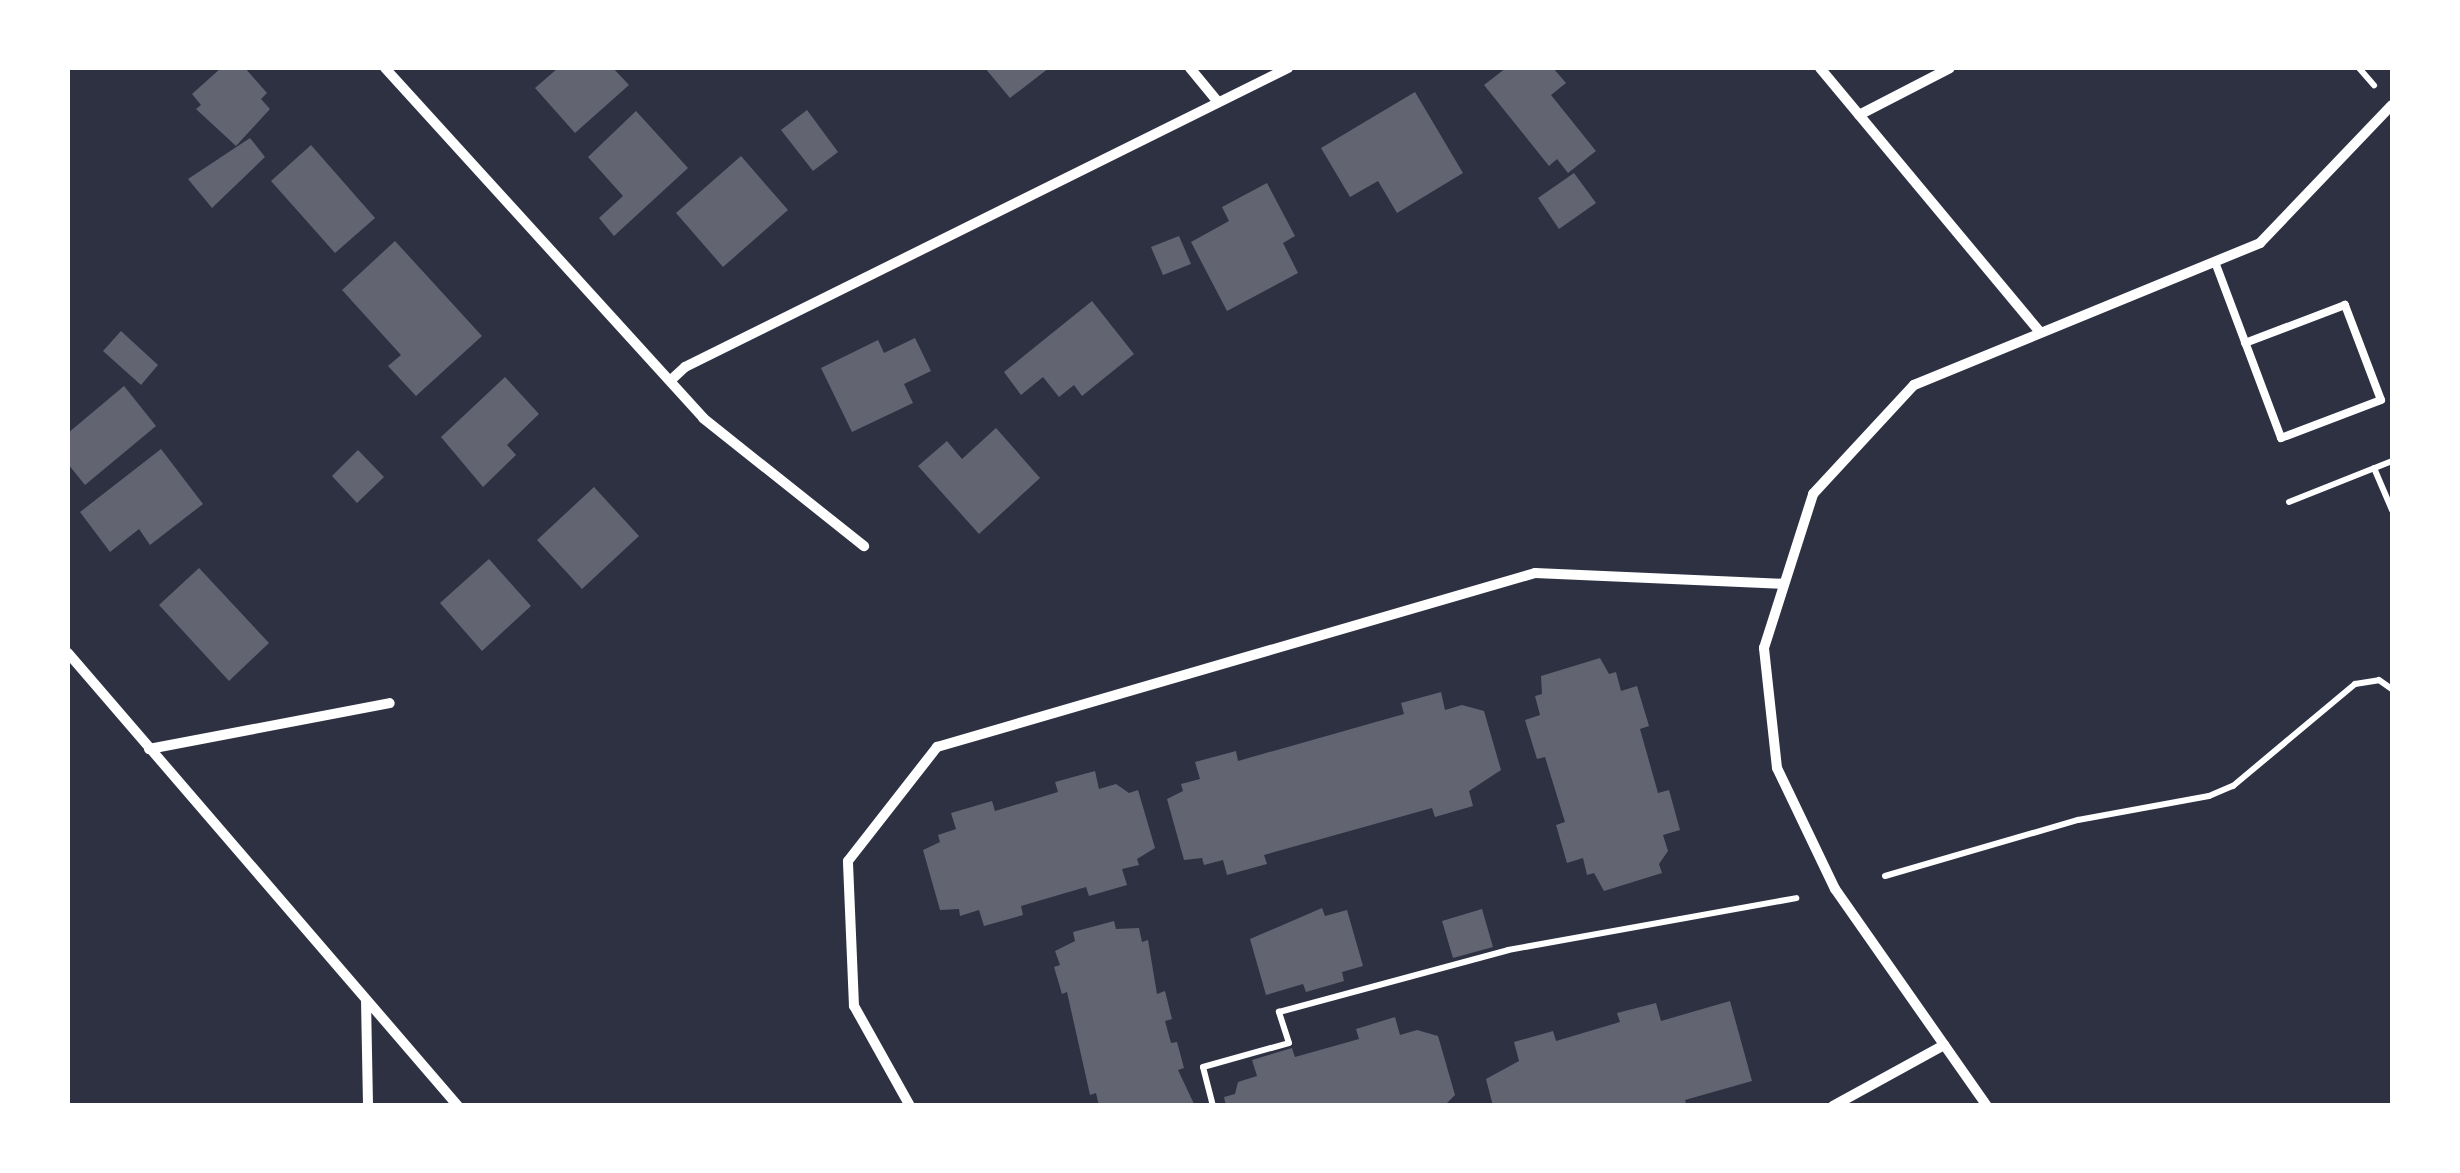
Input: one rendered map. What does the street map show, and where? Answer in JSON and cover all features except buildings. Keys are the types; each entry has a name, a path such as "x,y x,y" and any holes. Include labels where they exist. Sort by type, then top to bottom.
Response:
{"street":[{"path":"385,68 704,418 864,546"},
{"path":"1190,68 1218,102"},
{"path":"671,380 685,366 1288,68"},
{"path":"1820,68 2039,331"},
{"path":"1859,115 1950,68"},
{"path":"1987,1106 1835,889 1777,768 1764,648 1813,494 1914,386 2039,331 2260,244 2392,104"},
{"path":"910,1106 854,1006 848,861 937,747 1535,573 1784,584"},
{"path":"68,653 458,1106"},
{"path":"149,749 390,703"},
{"path":"366,999 368,1106"},
{"path":"1833,1106 1944,1044"}],"lane":[{"path":"2215,262 2280,438 2381,400 2345,306 2246,343"}],"path":[{"path":"2359,68 2374,85"},
{"path":"2289,502 2392,460"},
{"path":"2374,468 2392,510"},
{"path":"1884,876 2078,820 2209,796 2233,786 2354,684 2379,680 2392,689"},
{"path":"1213,1106 1203,1066 1289,1043 1279,1012 1508,950 1796,898"}]}
